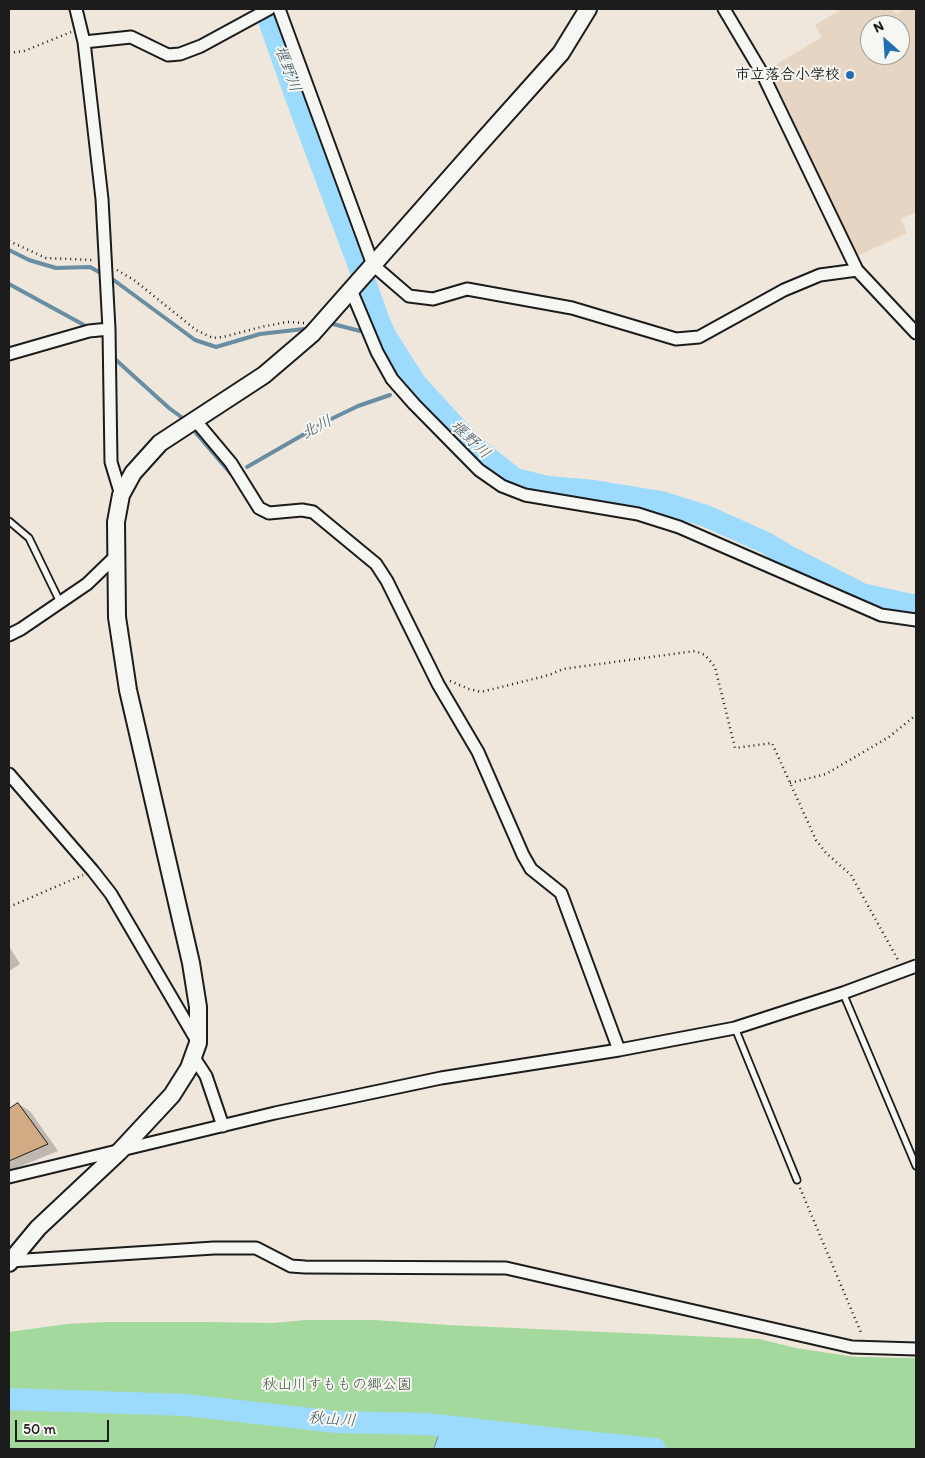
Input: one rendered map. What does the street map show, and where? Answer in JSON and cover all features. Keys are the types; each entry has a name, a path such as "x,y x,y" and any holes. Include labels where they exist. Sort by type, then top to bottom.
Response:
{"street":[{"path":"76,9 84,42 102,199 109,329 111,462 121,495"},
{"path":"84,42 131,37 168,56 180,54 201,46 270,9"},
{"path":"279,9 371,267 409,296 433,299 466,289 572,308 676,339 698,337 784,290 820,275 857,270"},
{"path":"9,1262 38,1228 120,1152 172,1095 189,1068 195,1049 198,1006 190,963 121,652 117,617 116,522 121,495 133,473 160,443 264,375 312,334 561,53 588,9"},
{"path":"724,9 762,73 857,270 915,328"},
{"path":"352,288 377,352 392,379 478,470 502,486 525,495 638,514 680,527 881,615 916,620"},
{"path":"9,354 89,331 109,329"},
{"path":"195,420 231,463 259,508 269,513 302,510 313,512 376,564 387,581 436,680 478,752 523,855 531,869 561,893 619,1050"},
{"path":"9,635 21,629 87,584 116,556"},
{"path":"9,774 111,894 195,1049 223,1126"},
{"path":"9,1177 120,1152 275,1113 441,1078 619,1050 735,1028 843,993 916,966"},
{"path":"9,1262 214,1248 256,1248 292,1266 506,1268 852,1347 916,1348"}],"lane":[{"path":"9,521 29,538 60,602"},
{"path":"843,993 916,1166"},
{"path":"735,1028 797,1180"}],"path":[{"path":"9,53 24,52 80,27"},
{"path":"9,241 46,258 90,260 106,265 134,280 196,330 213,338 223,337 260,326 287,322 322,323"},
{"path":"436,680 450,681 481,692 549,675 563,669 695,651 705,655 714,667 735,748 772,743 816,840 826,853 851,875 904,971"},
{"path":"790,783 826,774 889,737 916,715"},
{"path":"9,907 93,871"},
{"path":"797,1180 867,1348"}],"shaded area":[{"path":"842,9 892,9 896,14 904,9 916,9 916,212 901,219 907,233 857,256 769,69 822,37 815,25"}],"green space":[{"name":"秋山川すももの郷公園","path":"305,1320 374,1320 759,1339 796,1348 855,1357 916,1358 916,1449 9,1449 9,1332 67,1324 105,1322 274,1323"}],"water":[{"path":"439,1435 584,1449 434,1449"}],"building":[{"path":"18,1103 48,1144 9,1161 9,1109"}],"waterway":[{"name":"堰野川","path":"265,9 386,337 416,384 472,445 515,479 548,487 594,491 661,502 706,516 766,543 862,594 916,605"},
{"path":"9,250 29,260 56,268 90,267 115,281 195,340 216,347 260,334 304,329"},
{"name":"北川","path":"9,284 84,325"},
{"path":"333,324 360,331"},
{"name":"堰野川","path":"384,345 393,350"},
{"name":"北川","path":"116,360 169,408 184,419"},
{"name":"北川","path":"247,467 327,421 358,406 390,395"},
{"name":"北川","path":"196,433 232,475"},
{"name":"秋山川","path":"9,1399 186,1405 336,1422 427,1424 655,1449"}],"place":[{"name":"市立落合小学校","path":"850,75"}]}
